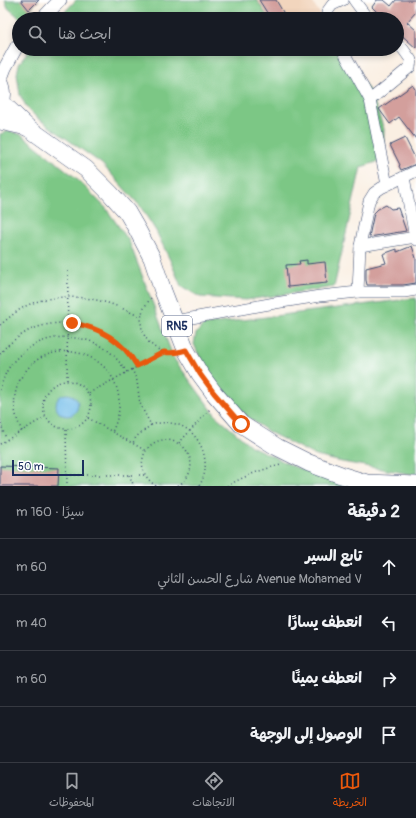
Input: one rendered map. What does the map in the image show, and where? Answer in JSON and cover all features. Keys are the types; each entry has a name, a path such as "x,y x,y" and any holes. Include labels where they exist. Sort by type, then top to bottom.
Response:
{"main road":[{"name":"RN5","path":"0,82 3,92 1,105 26,127 86,169 127,212 152,258 186,350 200,374 214,393 241,424 277,447 308,463 370,485 416,486"},
{"name":"RN5","path":"0,121 26,127"}],"street":[{"path":"49,12 60,0"},
{"path":"327,12 332,5 343,0"},
{"path":"354,0 363,12"},
{"path":"0,58 12,49"},
{"path":"370,100 410,67 411,60 404,50"},
{"path":"0,82 5,68 12,56"},
{"path":"346,56 370,100 387,185"},
{"path":"358,292 360,246 369,201 374,193 380,188 416,171"},
{"path":"360,246 416,238 404,177"},
{"path":"175,321 320,296 358,292 404,292 416,290"}],"path":[{"path":"67,381 68,268"},
{"path":"163,291 158,293 145,305 141,317 143,334 149,343 164,352 178,353 186,350"},
{"path":"0,325 11,315 26,306 36,302 68,297 87,298 104,302 141,317"},
{"path":"0,354 21,335 35,328 46,325 67,323 85,325 109,335 128,353 137,366"},
{"path":"0,390 8,369 22,353 30,347 51,338 67,337 94,342 111,353 127,372"},
{"path":"22,431 18,423 14,406 15,394 20,380 28,368 42,357 67,351 92,357 105,368 113,380 118,390 119,408 116,423 112,432"},
{"path":"88,393 164,352"},
{"path":"132,369 137,381 140,403 151,424"},
{"path":"58,382 75,382 88,393 91,401 91,409 88,418 78,427 71,430 66,430 56,427 45,417 43,401 51,386 58,382"},
{"path":"179,443 211,408"},
{"path":"0,444 45,417"},
{"path":"88,418 146,451"},
{"path":"0,420 7,439"},
{"path":"133,443 136,437 151,424 159,423 180,425 197,440 203,450 205,473 199,486"},
{"path":"66,430 67,486"},
{"path":"156,486 144,475 142,458 151,444 159,440 167,439 182,445 188,452 190,459 191,467 189,474 184,481 177,486"},
{"path":"228,486 240,478 264,469 283,465"},
{"path":"67,475 144,475"},
{"path":"129,475 134,486"}],"shaded area":[{"path":"257,0 311,0 319,12 265,12"}],"green space":[{"path":"5,0 39,0 28,12 13,12 8,8"},
{"path":"76,0 257,0 265,12 65,12"},
{"path":"25,56 347,56 371,94 384,129 383,160 361,167 334,287 246,300 200,297 181,286 156,231 140,206 102,164 36,117 26,106 20,95 17,74 19,64"},
{"path":"10,131 22,135 75,177 105,207 129,241 174,359 217,417 251,446 295,467 360,486 0,486 0,134"},
{"path":"416,298 416,475 316,456 269,432 246,416 223,394 200,358 194,344 196,334 203,325"}],"water":[{"path":"67,394 75,397 78,405 75,413 67,416 59,413 56,405 59,397"}],"building":[{"path":"21,0 39,0 29,10"},
{"path":"259,0 276,0 283,12 267,12"},
{"path":"377,0 384,0 391,6 396,0 416,0 416,12 407,22 416,30 416,48 404,37 404,12 377,12 372,7"},
{"path":"413,85 416,89 416,139 399,117 390,124 379,109"},
{"path":"405,138 416,160 416,164 401,170 390,145"},
{"path":"386,205 391,209 398,208 406,231 369,237 374,213"},
{"path":"412,246 416,258 416,283 403,285 367,285 366,268 386,263 383,254 397,249 397,252"},
{"path":"307,260 307,264 325,262 327,283 288,287 286,265 300,264 299,261"},
{"path":"0,466 59,468 58,486 0,486"}],"route":[{"path":"72,323 85,325 109,335 128,353 137,366 164,352 178,353 186,350 200,374 214,393 241,424"}]}
